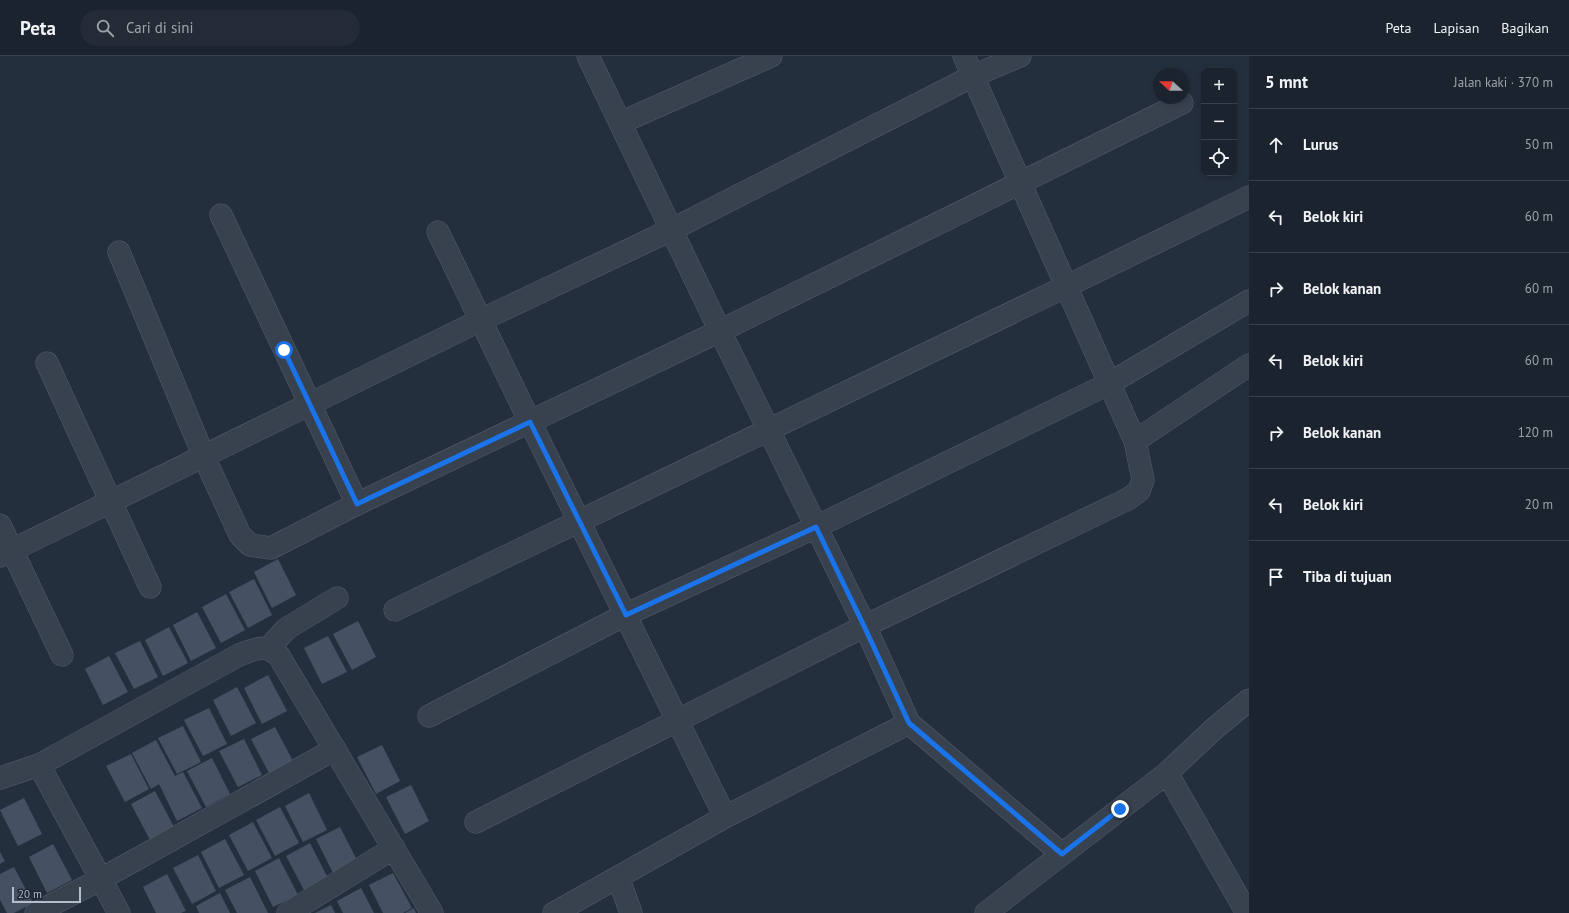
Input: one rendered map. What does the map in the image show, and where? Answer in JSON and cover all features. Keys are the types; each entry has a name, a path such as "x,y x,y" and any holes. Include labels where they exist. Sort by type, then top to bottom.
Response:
{"street":[{"path":"588,56 864,626 909,723 1062,854"},
{"path":"620,123 771,56"},
{"path":"476,822 677,719 864,626 1128,499 1139,492 1143,480 1136,441 964,56"},
{"path":"6,553 481,320 671,230 973,76 1020,56"},
{"path":"119,252 204,457 240,535 250,545 271,548 357,504 720,331 1180,104"},
{"path":"395,610 1067,286 1249,196"},
{"path":"221,215 357,504"},
{"path":"438,232 725,817"},
{"path":"429,716 626,615 816,527 1110,383 1249,301"},
{"path":"47,363 150,587"},
{"path":"1136,441 1249,365"},
{"path":"0,525 6,553 62,655"},
{"path":"268,649 286,629 337,598"},
{"path":"0,778 39,765 239,655 258,648 268,649 279,656 432,913"},
{"path":"986,913 1167,773 1214,728 1249,700"},
{"path":"554,913 725,817 909,723"},
{"path":"36,913 101,879 335,749"},
{"path":"39,765 119,913"},
{"path":"1167,773 1247,913"},
{"path":"288,913 394,848"},
{"path":"618,878 631,913"}],"building":[{"path":"278,559 296,595 272,608 254,572"},
{"path":"254,579 272,615 248,628 229,592"},
{"path":"226,594 245,630 221,643 202,607"},
{"path":"197,612 216,648 191,661 173,625"},
{"path":"358,621 376,657 352,670 333,634"},
{"path":"169,627 188,663 163,676 145,640"},
{"path":"328,636 347,672 322,684 304,648"},
{"path":"140,641 158,677 134,689 115,653"},
{"path":"109,656 128,692 103,705 85,669"},
{"path":"268,675 287,711 262,724 244,688"},
{"path":"237,687 256,723 231,736 213,700"},
{"path":"209,708 227,744 203,756 184,720"},
{"path":"183,726 201,762 177,774 158,738"},
{"path":"275,727 294,763 270,775 251,739"},
{"path":"244,739 262,775 238,787 219,751"},
{"path":"156,740 175,776 183,772 202,808 177,821 159,784 151,789 132,753"},
{"path":"382,745 400,781 376,794 357,757"},
{"path":"131,754 149,789 125,802 106,766"},
{"path":"212,758 230,794 206,807 187,771"},
{"path":"411,785 429,821 405,834 386,797"},
{"path":"155,791 174,827 150,840 131,804"},
{"path":"309,793 327,830 303,842 285,806"},
{"path":"24,798 42,834 18,846 0,810"},
{"path":"280,807 299,843 275,856 256,820"},
{"path":"253,822 272,858 248,871 229,835"},
{"path":"340,827 358,862 334,875 316,839"},
{"path":"225,839 244,875 219,888 201,852"},
{"path":"310,843 329,880 305,892 286,856"},
{"path":"53,844 72,880 47,893 29,857"},
{"path":"0,852 5,861 0,864"},
{"path":"198,855 216,891 192,904 173,868"},
{"path":"279,858 298,895 273,907 255,871"},
{"path":"14,867 33,903 14,913 7,913 0,900 0,874"},
{"path":"393,873 412,908 403,913 383,913 369,885"},
{"path":"167,874 186,911 181,913 156,913 143,887"},
{"path":"250,877 268,913 237,913 225,890"},
{"path":"361,888 374,913 343,913 337,901"},
{"path":"220,893 230,913 199,913 196,906"},
{"path":"331,905 335,913 315,913"},
{"path":"414,908 416,913 405,913"}],"route":[{"path":"284,350 357,504 530,422 626,615 816,527 909,723 1062,854 1120,809"}]}
